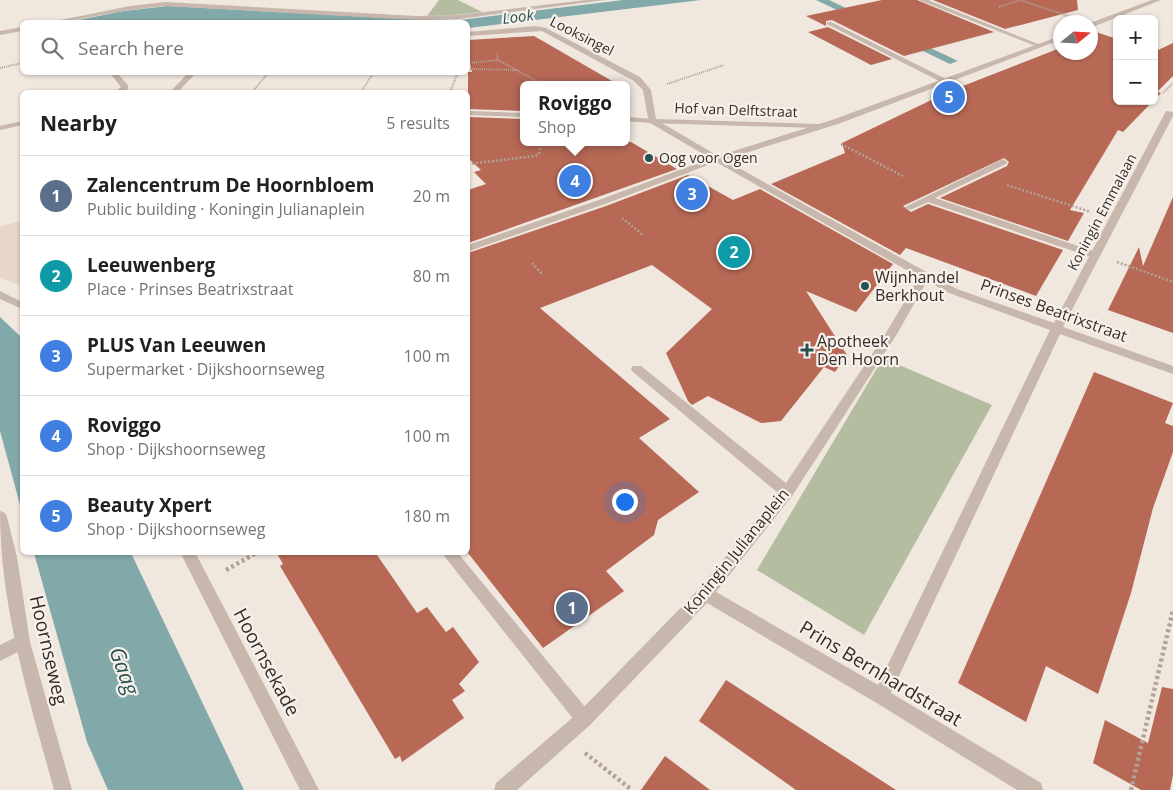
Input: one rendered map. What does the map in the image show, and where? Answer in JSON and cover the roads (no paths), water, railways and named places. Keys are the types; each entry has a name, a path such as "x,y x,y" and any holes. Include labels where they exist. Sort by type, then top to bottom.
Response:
{"street":[{"path":"183,4 192,0"},
{"path":"65,20 130,8 183,4 234,4 434,18 459,17 602,0"},
{"path":"922,0 1040,46"},
{"path":"1098,23 1158,0"},
{"path":"829,23 946,80"},
{"name":"Looksingel","path":"470,34 535,28 551,31 637,80 647,90 652,121"},
{"path":"0,33 20,29"},
{"path":"470,247 602,202 717,159 818,126 1053,41"},
{"path":"115,75 125,87 121,90"},
{"path":"176,90 191,75"},
{"name":"Koningin Emmalaan","path":"1057,328 1169,113 1173,114"},
{"path":"470,114 520,115"},
{"name":"Hof van Delftstraat","path":"630,119 818,126"},
{"name":"Hof van Delftstraat","path":"652,121 717,159"},
{"path":"0,128 20,123"},
{"name":"Prinses Beatrixstraat","path":"717,159 953,291 1173,370"},
{"path":"910,207 928,200 1003,162"},
{"path":"928,200 1095,254"},
{"name":"Koningin Julianaplein","path":"503,790 584,719 706,592 787,492 891,334 925,276"},
{"path":"0,294 20,305"},
{"path":"881,696 1057,328"},
{"path":"637,369 787,492"},
{"name":"Hoornseweg","path":"0,517 9,556 22,642 63,790"},
{"name":"Hoornsekade","path":"188,555 310,790"},
{"path":"450,555 584,719"},
{"name":"Prins Bernhardstraat","path":"706,592 721,604 881,696 1034,790"},
{"path":"0,653 22,642"}],"water":[{"name":"Look","path":"623,0 701,0 470,28 470,20 460,20"},
{"path":"816,0 829,0 958,61 950,64"},
{"path":"167,6 407,19 460,20 78,20 124,11"},
{"path":"0,317 20,336 20,505 0,431"},
{"name":"Gaag","path":"35,555 132,555 244,790 108,790 87,742"}],"place":[{"name":"Beauty Xpert","path":"949,97"},
{"name":"Oog voor Ogen","path":"649,158"},
{"name":"Roviggo","path":"575,181"},
{"name":"PLUS Van Leeuwen","path":"692,194"},
{"name":"Leeuwenberg","path":"734,252"},
{"name":"Wijnhandel Berkhout","path":"865,286"},
{"name":"Apotheek Den Hoorn","path":"807,350"},
{"name":"Zalencentrum De Hoornbloem","path":"572,608"}]}
